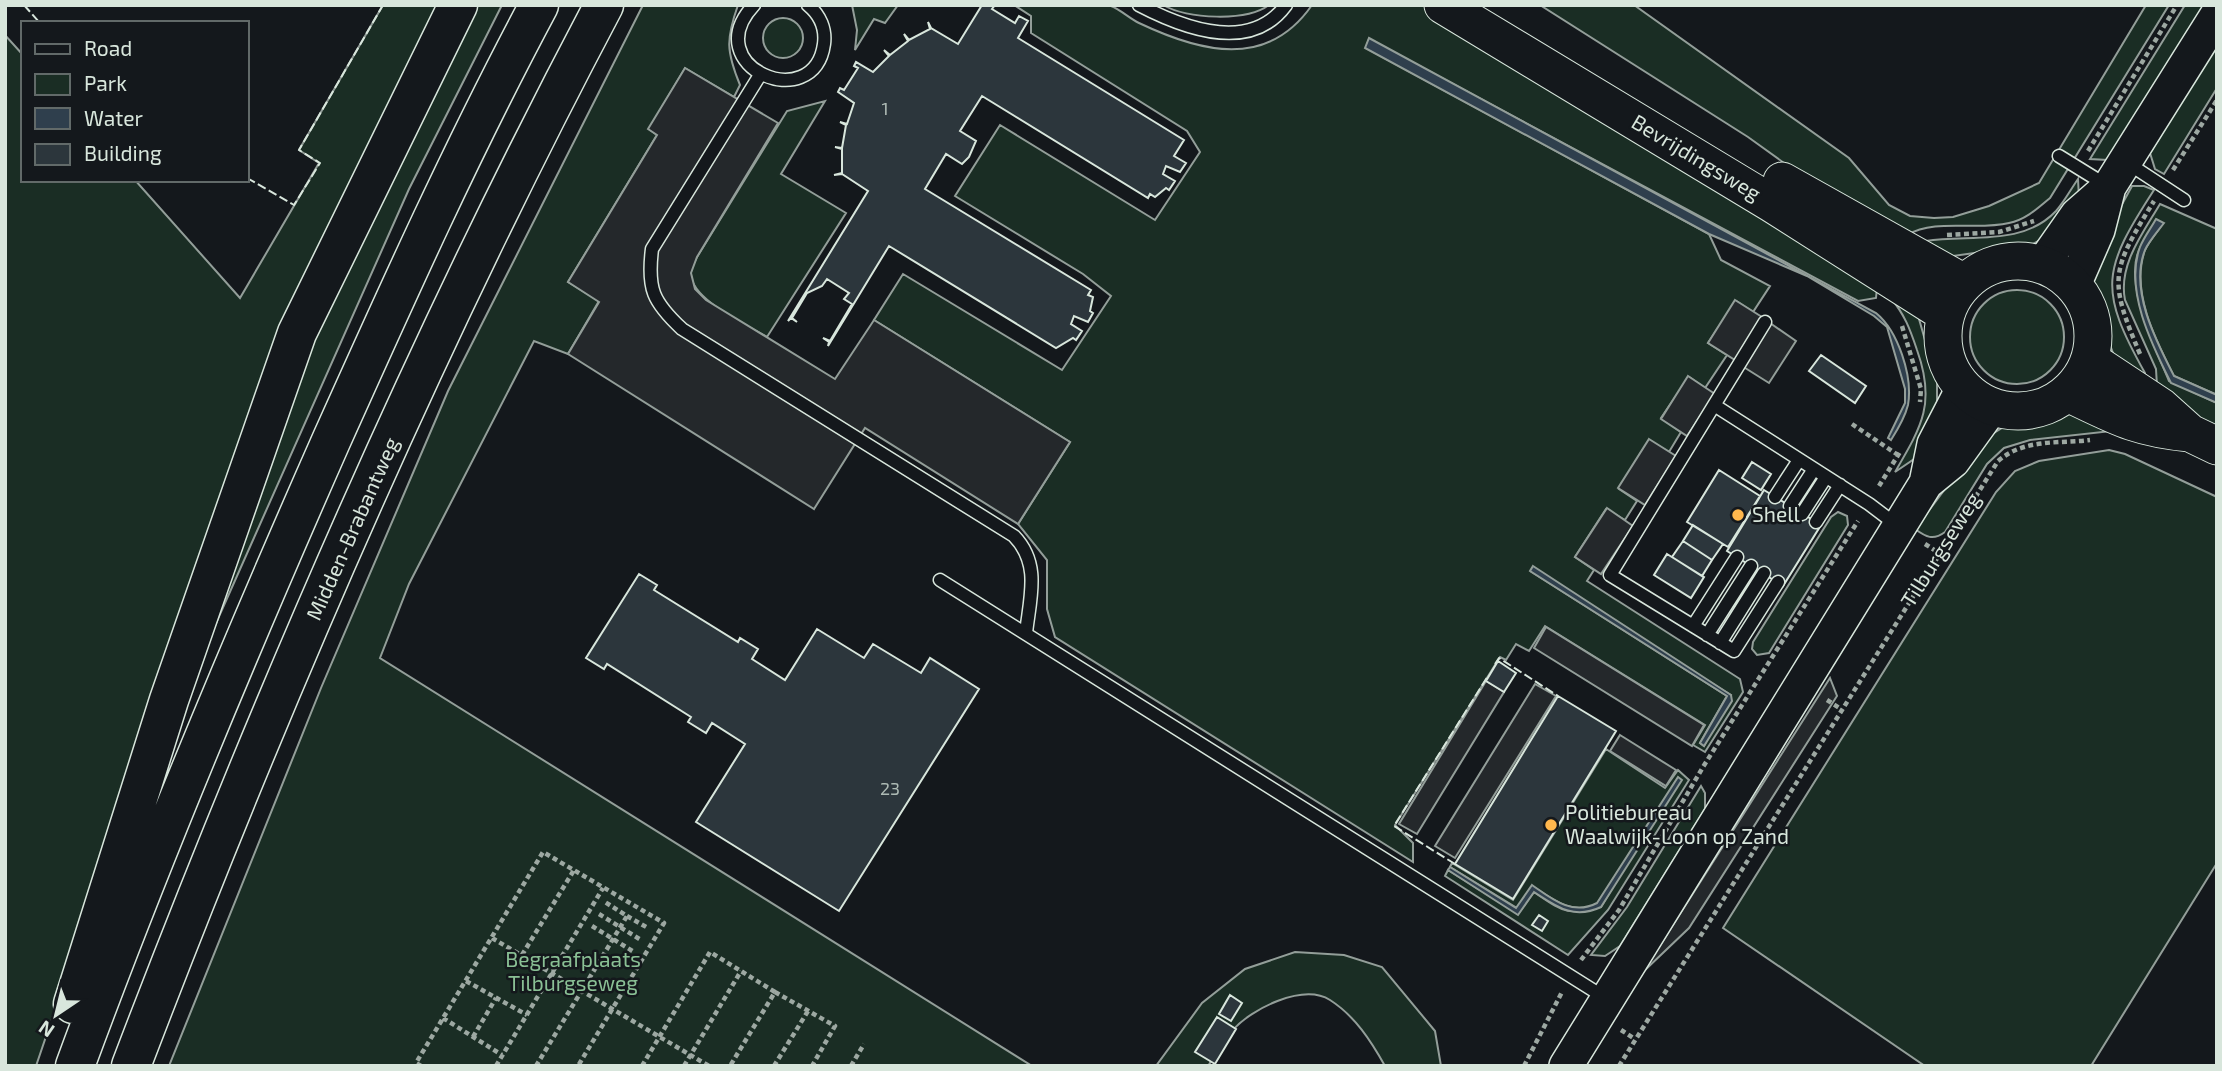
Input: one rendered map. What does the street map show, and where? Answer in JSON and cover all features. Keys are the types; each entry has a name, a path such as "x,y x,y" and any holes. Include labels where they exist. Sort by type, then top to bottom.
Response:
{"highway":[{"path":"58,1066 79,979 169,700 297,333 458,5"},
{"path":"75,1066 132,912 236,657 377,339 493,92 539,5"},
{"name":"Midden-Brabantweg","path":"131,1066 290,670 489,229 604,5"}],"main road":[{"name":"Bevrijdingsweg","path":"1443,5 1771,203 1946,314"},
{"name":"Bevrijdingsweg","path":"1491,5 1792,187 1964,283"},
{"path":"2022,261 2042,265 2059,273 2074,285 2085,302 2092,321 2094,340 2090,360 2081,378 2068,393 2051,404 2032,411 2012,412 1978,398 1945,354 1942,334 1946,314 1964,283 1981,270 2000,263 2022,261"},
{"path":"2090,360 2137,410 2151,430 2203,440"},
{"path":"2068,393 2137,410"}],"street":[{"path":"2042,265 2077,215 2117,174 2217,15"},
{"path":"2074,285 2098,230 2117,174"},
{"path":"1566,1066 1926,483 1934,444 1978,398"}],"lane":[{"path":"754,5 745,16 739,42 742,55 760,75 785,81 799,78 818,60 824,34 821,22 808,5"},
{"path":"1139,5 1166,20 1202,31 1235,33 1255,30 1277,18 1286,5"},
{"path":"760,75 652,249 648,280 661,310 682,329 1014,536 1027,550 1033,569 1026,633"},
{"path":"2059,156 2163,186 2184,200"},
{"path":"1765,322 1610,575 1734,651 1778,582"},
{"path":"1714,405 1840,485 1899,528"},
{"path":"1775,497 1799,460"},
{"path":"1790,506 1814,469"},
{"path":"1802,514 1826,477"},
{"path":"1816,522 1840,485"},
{"path":"1693,626 1737,556"},
{"path":"1707,635 1751,566"},
{"path":"1720,643 1764,573"},
{"path":"940,580 1608,999"}],"path":[{"path":"2137,410 2151,379 2123,314 2116,280 2131,238 2217,100"},
{"name":"Tilburgseweg","path":"1619,1066 1998,461 2009,452 2029,444 2114,437 2137,410"},
{"path":"1852,424 1898,455"},
{"path":"417,1065 543,852 664,923 578,1066"},
{"path":"522,955 574,870"},
{"path":"496,1066 603,888"},
{"path":"605,902 648,929"},
{"path":"599,914 641,940"},
{"path":"537,1066 627,916"},
{"path":"592,926 634,952"},
{"path":"492,937 709,1066"},
{"path":"642,1066 710,952 835,1026 812,1066"},
{"path":"684,1066 741,971"},
{"path":"466,981 527,1015"},
{"path":"730,1066 775,992"},
{"path":"473,1037 496,998"},
{"path":"774,1066 808,1011"},
{"path":"443,1018 502,1055"},
{"path":"851,1066 864,1044"}],"green space":[{"path":"1103,4 1139,23 1185,42 1232,49 1254,47 1275,39 1294,26 1312,5 1424,5 1878,277 1876,298 1858,301 1369,39 1366,48 1709,234 1721,260 1770,286 1753,312 1736,301 1708,343 1727,355 1705,388 1689,377 1661,418 1681,432 1669,452 1649,440 1619,489 1637,501 1625,520 1606,509 1575,557 1594,570 1587,581 1740,679 1743,692 1705,752 1693,745 1705,725 1545,626 1529,651 1516,644 1506,660 1500,657 1395,825 1413,843 1413,862 1055,637 1047,609 1047,560 1018,524 1070,442 874,320 903,274 1062,370 1111,296 1083,274 955,196 1000,125 1155,220 1200,152 1187,131 1031,33 1031,16 1014,5","holes":["1530,571 1731,695 1704,746 1700,743 1727,696"]},
{"path":"383,5 444,5 149,733 36,1066 5,1066 5,35 21,53 21,182 137,182 240,298 319,163 299,150"},
{"path":"467,5 502,5 409,189 185,693 272,430"},
{"name":"Begraafplaats Tilburgseweg","path":"643,5 738,5 729,45 740,85 734,97 685,68 649,129 657,135 568,282 599,301 568,354 534,341 409,584 380,658 1032,1066 169,1066 321,688 448,391"},
{"path":"852,5 898,5 885,23 874,19 855,50 857,30"},
{"path":"1163,5 1269,5 1246,14 1217,17 1187,13"},
{"path":"1540,5 1634,5 1849,158 1889,205 1910,216 1934,218 1953,217 1989,206 2039,183 2146,5 2169,5 2050,198 2031,214 2015,222 1931,227 1907,235 1859,217 1748,137"},
{"path":"2185,5 2204,5 2108,160 2090,159"},
{"path":"783,18 791,19 797,24 802,30 802,46 797,52 791,57 783,58 775,57 769,52 764,46 763,38 764,30 769,24 775,19"},
{"path":"2217,44 2217,88 2164,174 2155,169 2150,153"},
{"path":"825,101 781,174 846,213 767,337 708,301 693,282 691,270 787,111"},
{"path":"2078,179 2079,199 2050,235 2031,245 1946,257 1926,241 1994,237 2027,230 2056,211"},
{"path":"2132,186 2144,186 2154,190 2124,241 2112,280 2113,299 2119,320 2145,373 2141,385 2126,372 2113,354 2095,297 2094,283 2095,269 2104,240"},
{"path":"2160,204 2217,229 2217,395 2174,376 2147,315 2141,266 2145,250 2163,223 2141,246 2136,260 2135,277 2149,333 2169,381 2217,403 2217,427 2189,413 2157,386 2156,369 2125,300 2125,274 2129,262"},
{"path":"2017,290 2035,293 2051,303 2061,319 2064,337 2061,355 2051,371 2035,381 2017,384 1999,381 1983,371 1973,355 1970,337 1973,319 1983,303 1999,293"},
{"path":"1890,297 1917,312 1937,382 1937,410 1917,457 1895,472 1919,427 1926,400 1923,369 1917,350 1900,310"},
{"path":"2069,413 2112,431 2030,440 2004,448 1987,464 1945,532 1930,537 1915,529 1981,441 2002,428"},
{"path":"2109,450 2125,454 2217,497 2217,863 2091,1066 1925,1066 1723,928 1996,492 2015,471 2039,461"},
{"path":"1838,512 1847,516 1848,525 1769,653 1757,655 1752,649 1753,642 1831,517"},
{"path":"1606,749 1665,788 1678,770 1689,780 1608,910 1568,955 1445,876 1448,870 1518,914 1534,892 1565,910 1580,911 1601,907 1679,777 1597,904 1571,907 1555,901 1532,886 1517,908 1450,867 1452,863 1513,900"},
{"path":"1701,786 1705,793 1705,809 1620,946 1605,956 1591,955 1627,907"},
{"path":"1295,952 1344,955 1382,967 1435,1031 1441,1066 1385,1066 1355,1021 1339,1006 1319,996 1306,995 1292,996 1252,1014 1229,1034 1208,1066 1156,1066 1202,1003 1245,969"}],"shaded area":[{"path":"685,68 778,123 697,257 691,273 695,289 706,300 835,379 874,320 1070,442 1018,524 865,428 814,509 568,354 599,302 568,282 657,135 648,129"},
{"path":"1735,300 1762,317 1735,360 1708,343"},
{"path":"1770,323 1796,341 1769,383 1742,366"},
{"path":"1688,376 1715,394 1687,436 1661,419"},
{"path":"1649,439 1676,456 1645,505 1618,488"},
{"path":"1607,508 1633,526 1601,574 1575,557"},
{"path":"1546,627 1704,725 1692,746 1534,648"},
{"path":"1830,678 1837,696 1689,928 1643,972"},
{"path":"1486,681 1504,692 1417,834 1399,824"},
{"path":"1535,684 1556,696 1455,858 1435,846"},
{"path":"1620,735 1676,770 1666,786 1610,751"}],"water":[{"path":"1369,38 1876,313 1884,321 1897,342 1908,381 1907,409 1891,440 1888,438 1905,403 1905,389 1887,327 1874,316 1807,276 1709,234 1365,48"},
{"path":"2156,219 2164,223 2145,250 2141,265 2140,282 2147,315 2174,376 2217,395 2217,403 2171,383 2142,317 2135,281 2136,264 2140,247"},
{"path":"1533,566 1731,695 1732,701 1704,746 1700,743 1727,696 1530,571"},
{"path":"1678,777 1682,780 1601,907 1591,911 1574,912 1558,907 1534,892 1518,915 1448,870 1450,867 1516,908 1532,885 1563,904 1588,907 1597,903"}],"building":[{"path":"982,5 995,5 992,9 1015,23 1019,16 1028,21 1018,38 1184,140 1174,156 1186,163 1180,172 1166,166 1163,174 1175,181 1169,190 1166,188 1155,197 1150,194 1148,198 982,96 960,131 976,141 969,157 962,164 946,154 925,189 1091,290 1088,295 1093,297 1090,311 1093,313 1088,322 1074,316 1071,324 1082,331 1076,340 1073,338 1056,348 889,246 828,346 829,342 823,338 830,341 852,304 844,299 849,293 827,279 822,286 807,293 792,318 797,322 791,318 788,321 868,191 842,174 834,175 842,173 842,149 835,147 842,148 846,125 840,122 847,124 854,103 838,92 840,88 844,90 858,68 854,66 856,62 873,72 889,56 884,50 890,55 908,41 904,34 909,40 930,29 928,22 931,28 958,44"},
{"path":"1821,355 1866,386 1855,403 1809,371"},
{"path":"1752,462 1771,474 1761,490 1742,478"},
{"path":"1719,470 1760,496 1728,547 1687,522"},
{"path":"1764,490 1821,525 1783,586 1727,551"},
{"path":"1693,525 1723,544 1712,560 1683,541"},
{"path":"1683,541 1712,560 1702,576 1672,557"},
{"path":"1667,554 1704,577 1691,598 1654,575"},
{"path":"639,574 657,585 654,590 738,642 740,638 758,649 752,659 785,680 817,629 864,658 873,644 921,673 930,658 979,689 839,911 696,822 745,744 712,723 706,733 688,722 691,717 607,664 604,669 586,658"},
{"path":"1498,661 1516,673 1504,692 1486,681"},
{"path":"1558,696 1616,731 1513,899 1455,864"},
{"path":"1539,915 1548,921 1542,931 1532,925"},
{"path":"1230,995 1242,1003 1231,1021 1219,1014"},
{"path":"1217,1017 1236,1029 1215,1064 1195,1052"}],"fence":[{"path":"24,5 38,21"},
{"path":"248,179 294,205 320,163 299,150 383,5"},
{"path":"1495,664 1499,658 1558,696"},
{"path":"1455,864 1394,826 1488,676"}],"place":[{"name":"Shell","path":"1738,515"},
{"name":"Politiebureau Waalwijk-Loon op Zand","path":"1551,825"}]}
